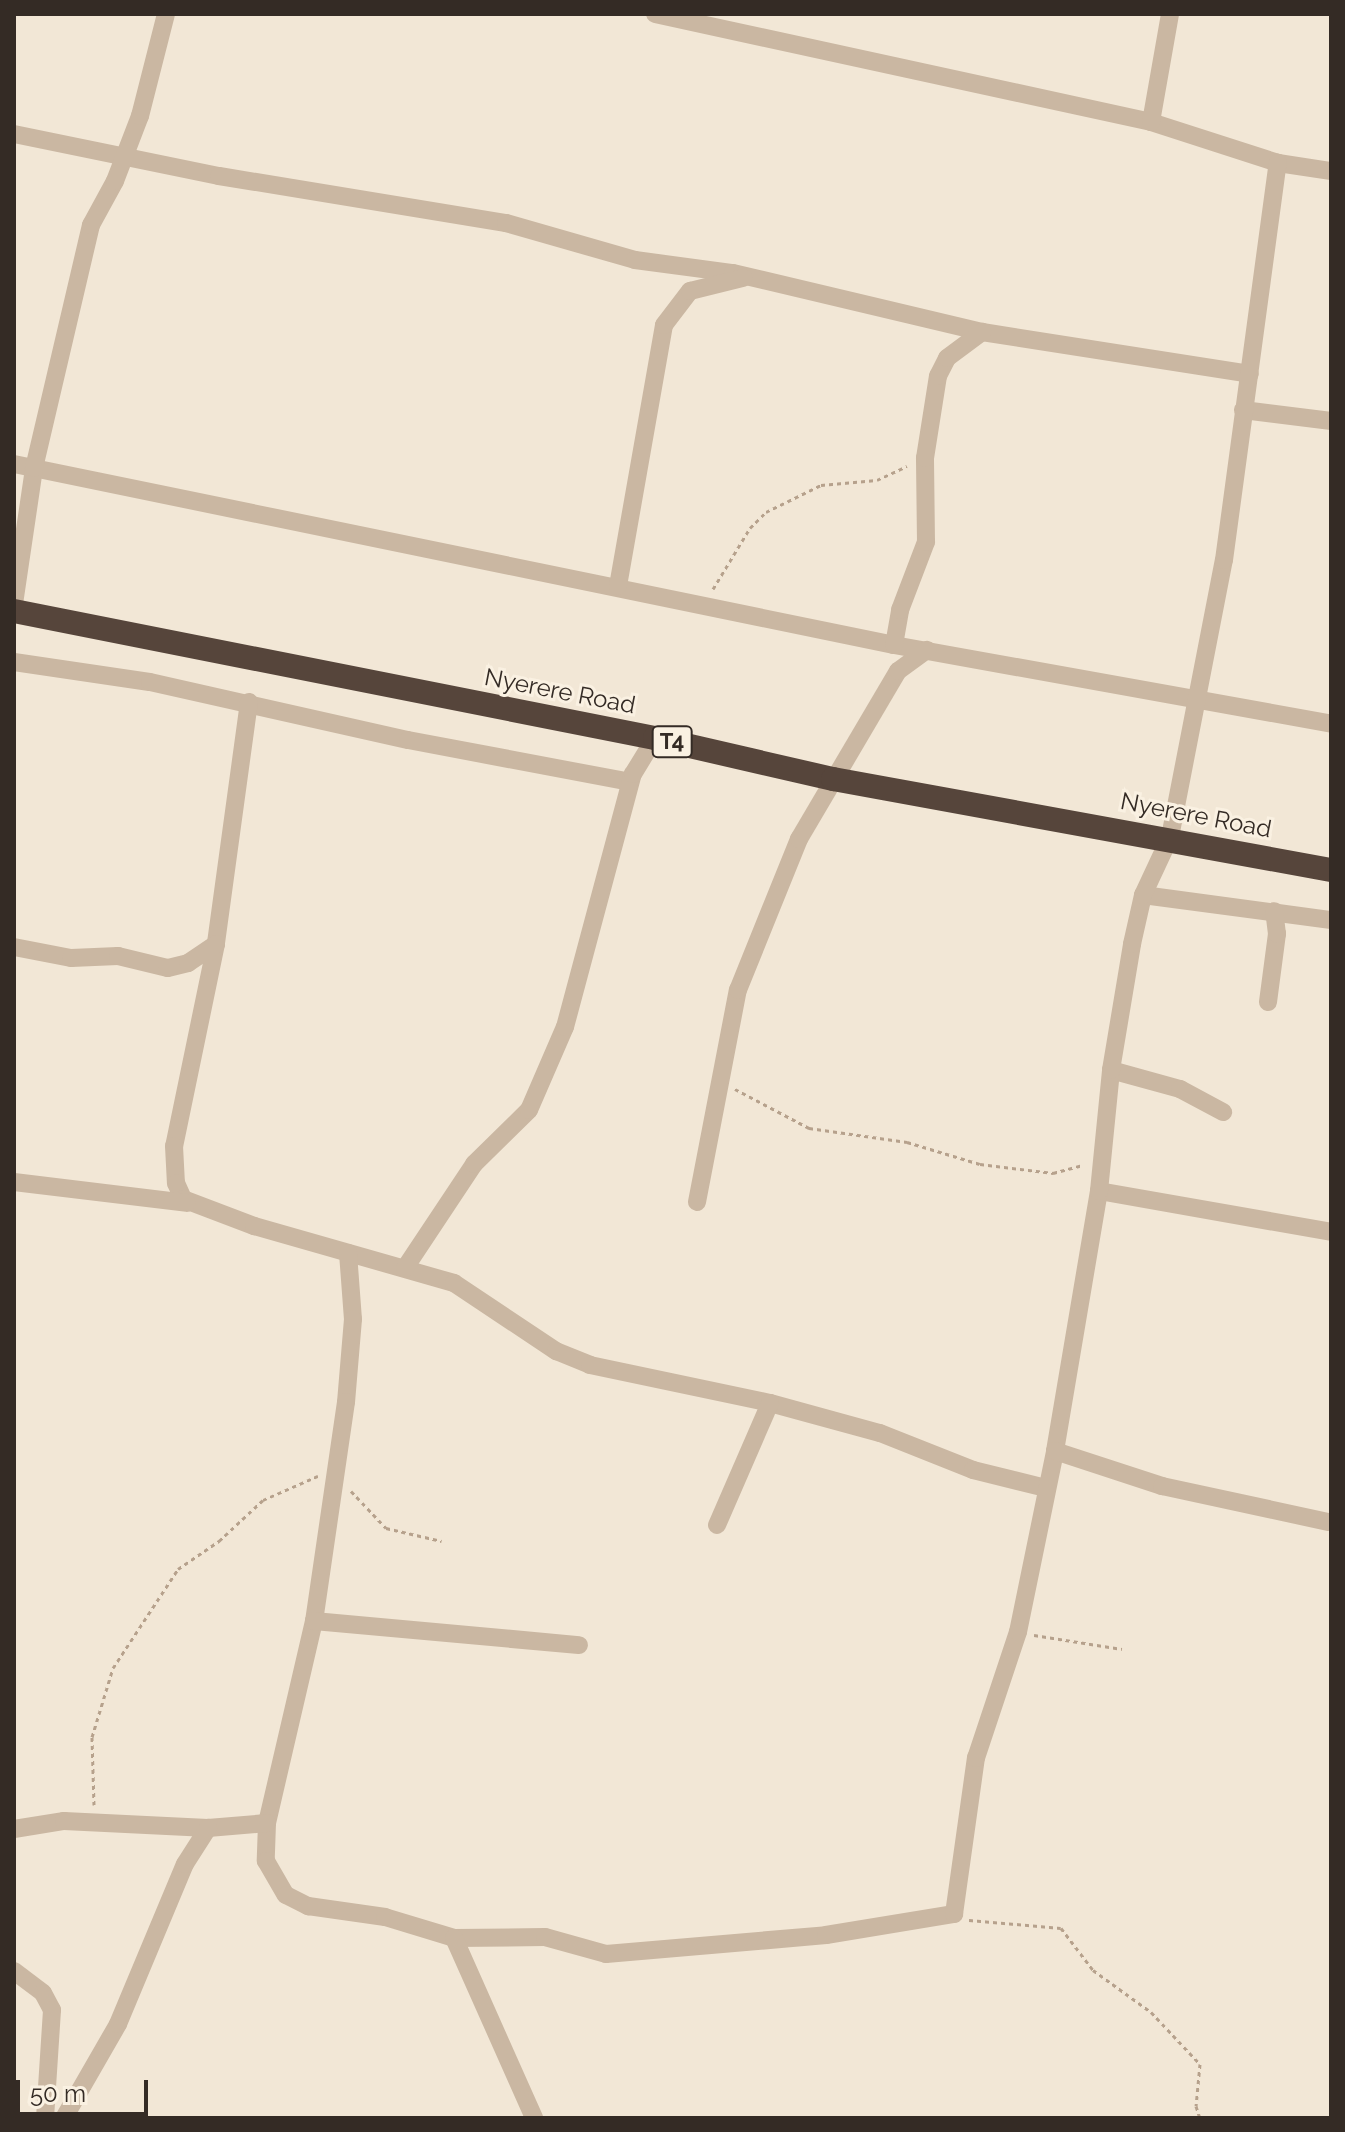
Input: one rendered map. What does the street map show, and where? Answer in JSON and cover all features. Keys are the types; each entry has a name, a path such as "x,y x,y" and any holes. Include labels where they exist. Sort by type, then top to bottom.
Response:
{"highway":[{"name":"Nyerere Road","path":"14,611 655,738 833,779 1170,837 1331,870"}],"street":[{"path":"14,604 34,468 91,225 125,157 166,14"},
{"path":"655,14 1151,122 1278,163 1331,171"},
{"path":"1151,122 1170,14"},
{"path":"14,134 125,157 506,223 635,260 750,277 982,332 1250,374"},
{"path":"348,1253 353,1319 337,1463 314,1621 267,1823 269,1872 295,1902 385,1917 454,1938 545,1937 606,1954 826,1935 954,1914 981,1734 1018,1632 1055,1451 1099,1191 1111,1070 1143,895 1170,837 1224,560 1278,163"},
{"path":"618,586 664,325 690,291 750,277"},
{"path":"894,645 900,610 926,542 925,458 938,376 947,358 982,332"},
{"path":"1243,410 1331,421"},
{"path":"14,464 706,603 894,645 1197,696 1331,724"},
{"path":"697,1202 738,990 799,839 898,671 927,650"},
{"path":"14,662 249,702 408,740 630,782"},
{"path":"187,1203 176,1183 174,1146 216,944 249,702"},
{"path":"405,1268 458,1183 533,1103 565,1027 630,782 655,738"},
{"path":"1143,895 1331,920"},
{"path":"1268,1002 1277,934 1274,911"},
{"path":"14,947 71,958 111,955 168,968 188,963 216,944"},
{"path":"1111,1070 1180,1089 1223,1112"},
{"path":"14,1182 187,1203 405,1268 467,1290 576,1360 770,1403 880,1433 973,1470 1046,1488"},
{"path":"1099,1191 1331,1232"},
{"path":"717,1525 770,1403"},
{"path":"1055,1451 1162,1486 1328,1522"},
{"path":"314,1621 579,1645"},
{"path":"14,1829 95,1821 208,1828 267,1823"},
{"path":"64,2118 118,2024 185,1864 208,1828"},
{"path":"454,1938 534,2118"},
{"path":"14,1971 43,1993 52,2010 45,2118"}],"path":[{"path":"706,603 750,528 766,512 821,485 877,480 925,458"},
{"path":"721,1082 809,1128 907,1142 980,1164 1053,1173 1074,1169 1104,1153"},
{"path":"95,1821 92,1737 113,1668 178,1569 219,1541 263,1500 337,1463 348,1486 375,1520 386,1528 442,1541"},
{"path":"1018,1632 1122,1649"},
{"path":"954,1914 975,1923 1061,1928 1093,1970 1151,2012 1200,2064 1196,2106 1200,2118"}]}
